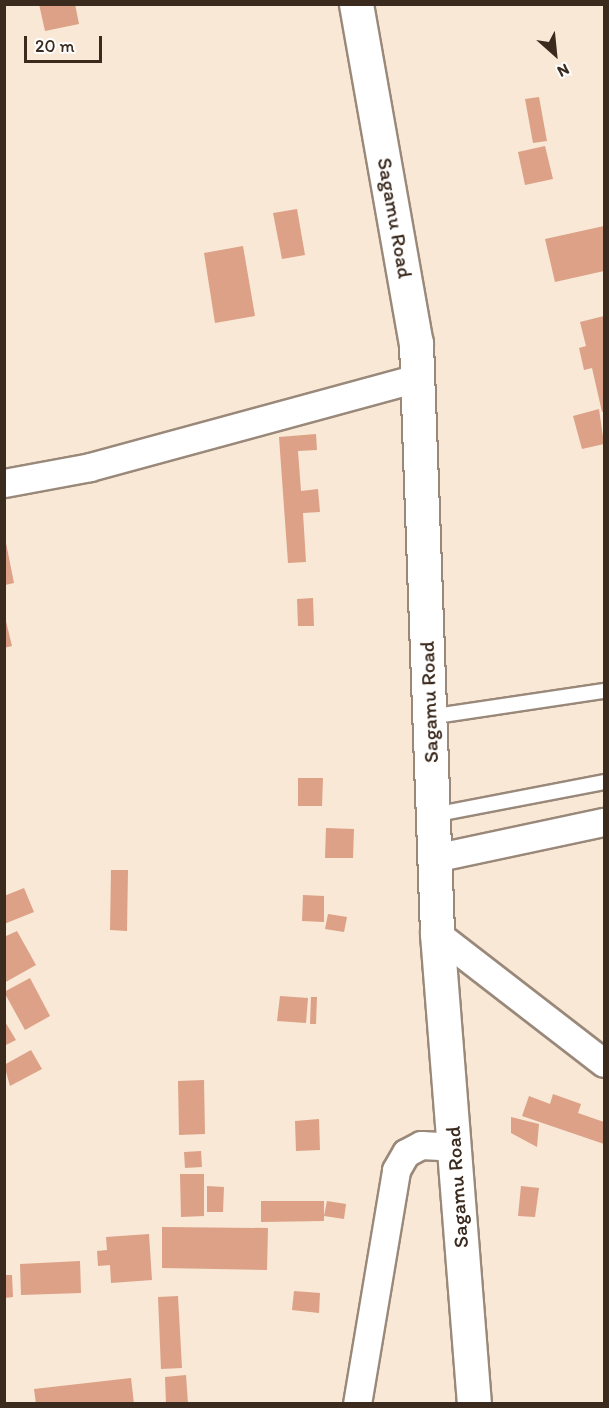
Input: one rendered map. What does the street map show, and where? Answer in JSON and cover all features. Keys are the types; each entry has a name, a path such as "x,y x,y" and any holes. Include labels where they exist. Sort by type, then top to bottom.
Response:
{"highway":[{"name":"Sagamu Road","path":"356,4 416,343 437,934 474,1404"}],"street":[{"path":"4,483 90,467 417,378"},
{"path":"434,858 604,822"},
{"path":"437,934 604,1052"},
{"path":"437,934 604,1063"},
{"path":"357,1404 396,1170 406,1153 422,1145 454,1147"}],"lane":[{"path":"429,717 604,691"},
{"path":"433,815 604,782"}],"building":[{"path":"39,4 75,4 79,24 45,31"},
{"path":"539,97 547,141 533,143 525,99"},
{"path":"545,146 553,179 525,185 518,152"},
{"path":"297,209 305,255 282,259 273,213"},
{"path":"604,226 604,271 555,282 545,239"},
{"path":"243,246 255,316 215,323 204,253"},
{"path":"604,316 604,411 602,412 592,368 584,370 579,348 586,346 580,322"},
{"path":"599,409 604,444 582,449 573,416"},
{"path":"316,434 317,450 298,451 301,491 318,489 320,512 303,513 306,562 288,563 279,437"},
{"path":"5,538 14,583 5,585"},
{"path":"313,598 314,626 298,626 297,599"},
{"path":"4,613 12,646 4,648"},
{"path":"298,778 323,778 322,806 298,806"},
{"path":"326,828 354,829 353,858 325,858"},
{"path":"111,870 128,870 127,931 110,930"},
{"path":"24,888 34,912 4,924 4,896"},
{"path":"303,895 324,896 324,922 302,921"},
{"path":"328,914 347,917 344,932 325,929"},
{"path":"17,931 36,965 4,983 4,937"},
{"path":"30,978 50,1016 25,1030 4,992"},
{"path":"280,996 308,998 306,1023 277,1021"},
{"path":"311,997 317,997 316,1024 310,1024"},
{"path":"4,1020 16,1040 4,1046"},
{"path":"31,1050 42,1069 10,1086 4,1065"},
{"path":"204,1080 205,1134 179,1135 178,1081"},
{"path":"553,1094 581,1104 578,1113 604,1122 604,1144 522,1116 529,1096 550,1104"},
{"path":"511,1117 539,1124 537,1147 511,1133"},
{"path":"319,1119 320,1150 296,1151 295,1121"},
{"path":"201,1151 202,1167 185,1168 184,1152"},
{"path":"180,1174 204,1174 204,1216 181,1217"},
{"path":"207,1186 224,1187 223,1212 207,1212"},
{"path":"521,1186 539,1188 535,1217 518,1216"},
{"path":"261,1201 324,1201 324,1221 261,1222"},
{"path":"327,1201 346,1204 344,1219 324,1216"},
{"path":"162,1227 268,1228 267,1270 162,1268"},
{"path":"149,1234 152,1280 111,1283 110,1265 98,1266 97,1251 107,1250 106,1237"},
{"path":"80,1261 81,1293 21,1295 20,1264"},
{"path":"4,1275 12,1275 13,1297 4,1298"},
{"path":"294,1291 320,1293 319,1313 292,1310"},
{"path":"178,1296 182,1368 161,1369 158,1297"},
{"path":"186,1375 188,1404 166,1404 165,1377"},
{"path":"131,1378 134,1404 36,1404 34,1389"}]}
